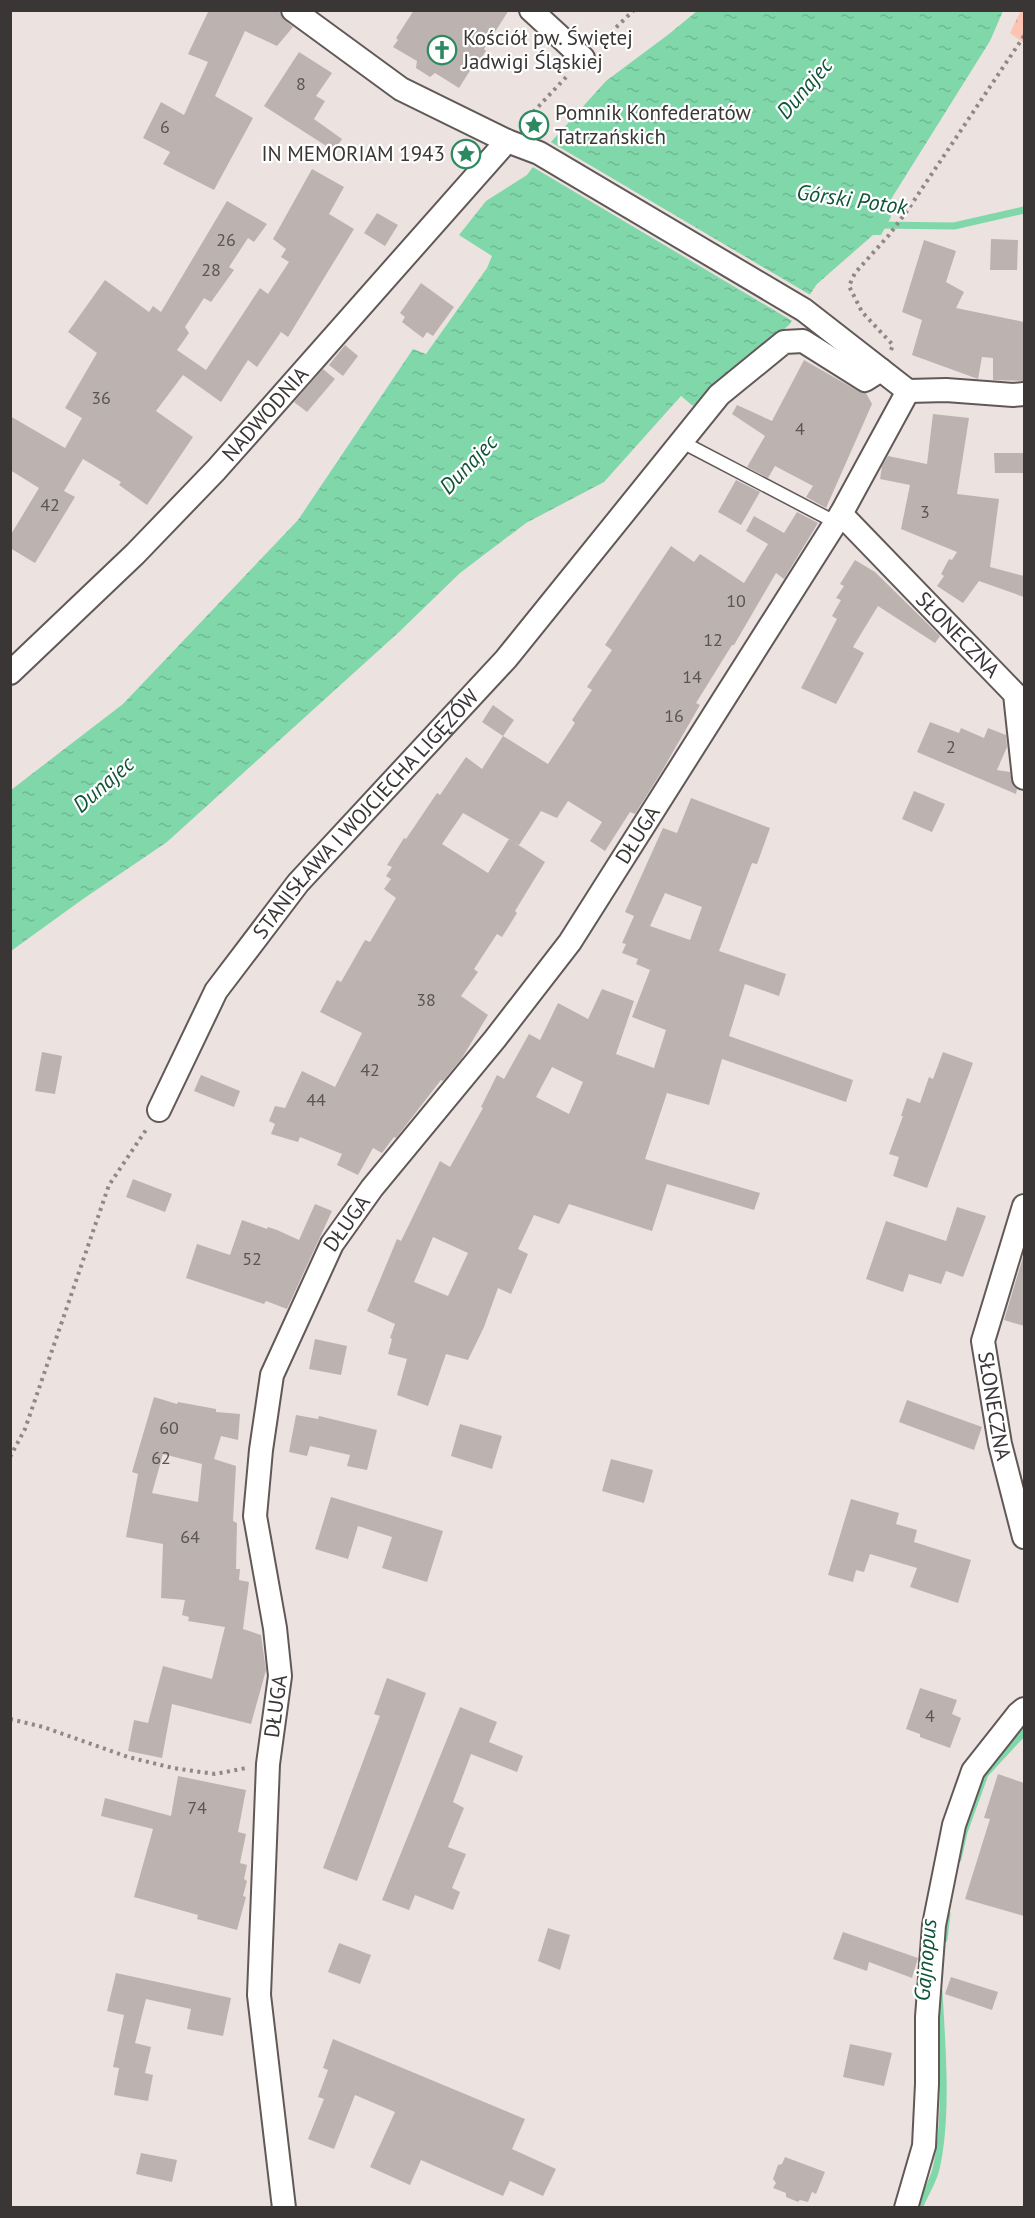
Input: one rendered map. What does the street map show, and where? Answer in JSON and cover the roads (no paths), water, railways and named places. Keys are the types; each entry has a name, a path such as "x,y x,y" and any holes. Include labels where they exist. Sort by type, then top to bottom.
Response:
{"street":[{"path":"293,10 400,89 507,141 539,153 804,310 908,391 946,390 1024,394"},
{"path":"531,10 584,58"},
{"name":"NADWODNIA","path":"10,673 135,554 216,470 507,141"},
{"name":"STANISŁAWA I WOJCIECHA LIGĘZÓW","path":"159,1110 216,992 297,883 506,659 719,395 784,342 803,341 865,380 882,369"},
{"name":"DŁUGA","path":"284,2208 259,1995 268,1764 280,1676 275,1628 255,1516 261,1450 272,1375 332,1244 372,1188 495,1039 570,942 838,518 908,391"},
{"name":"SŁONECZNA","path":"838,518 1020,696 1024,778"},
{"name":"SŁONECZNA","path":"1024,1206 983,1341 1000,1444 1024,1537"},
{"path":"906,2208 924,2146 927,2017 934,1925 954,1825 973,1771 1024,1709"}],"lane":[{"path":"682,442 838,518"}],"water":[{"name":"Dunajec","path":"697,11 1003,11 990,41 888,204 891,217 881,235 873,235 817,284 789,325 693,406 681,396 604,482 526,523 460,573 399,632 167,842 11,951 11,790 123,704 298,520 413,349 426,354 487,268 492,256 459,235 486,201 527,175 551,142 606,81"}],"waterway":[{"name":"Górski Potok","path":"879,225 954,226 1024,210"},
{"name":"Gajnopus","path":"958,1859 964,1832 985,1774 1024,1732"},
{"name":"Gajnopus","path":"944,1939 947,1914"},
{"name":"Gajnopus","path":"919,2208 933,2179 940,2149 943,2081 939,1992"}],"place":[{"name":"Kościół pw. Świętej Jadwigi Śląskiej","path":"442,50"},
{"name":"Pomnik Konfederatów Tatrzańskich","path":"534,125"},
{"name":"IN MEMORIAM 1943","path":"466,154"}]}
